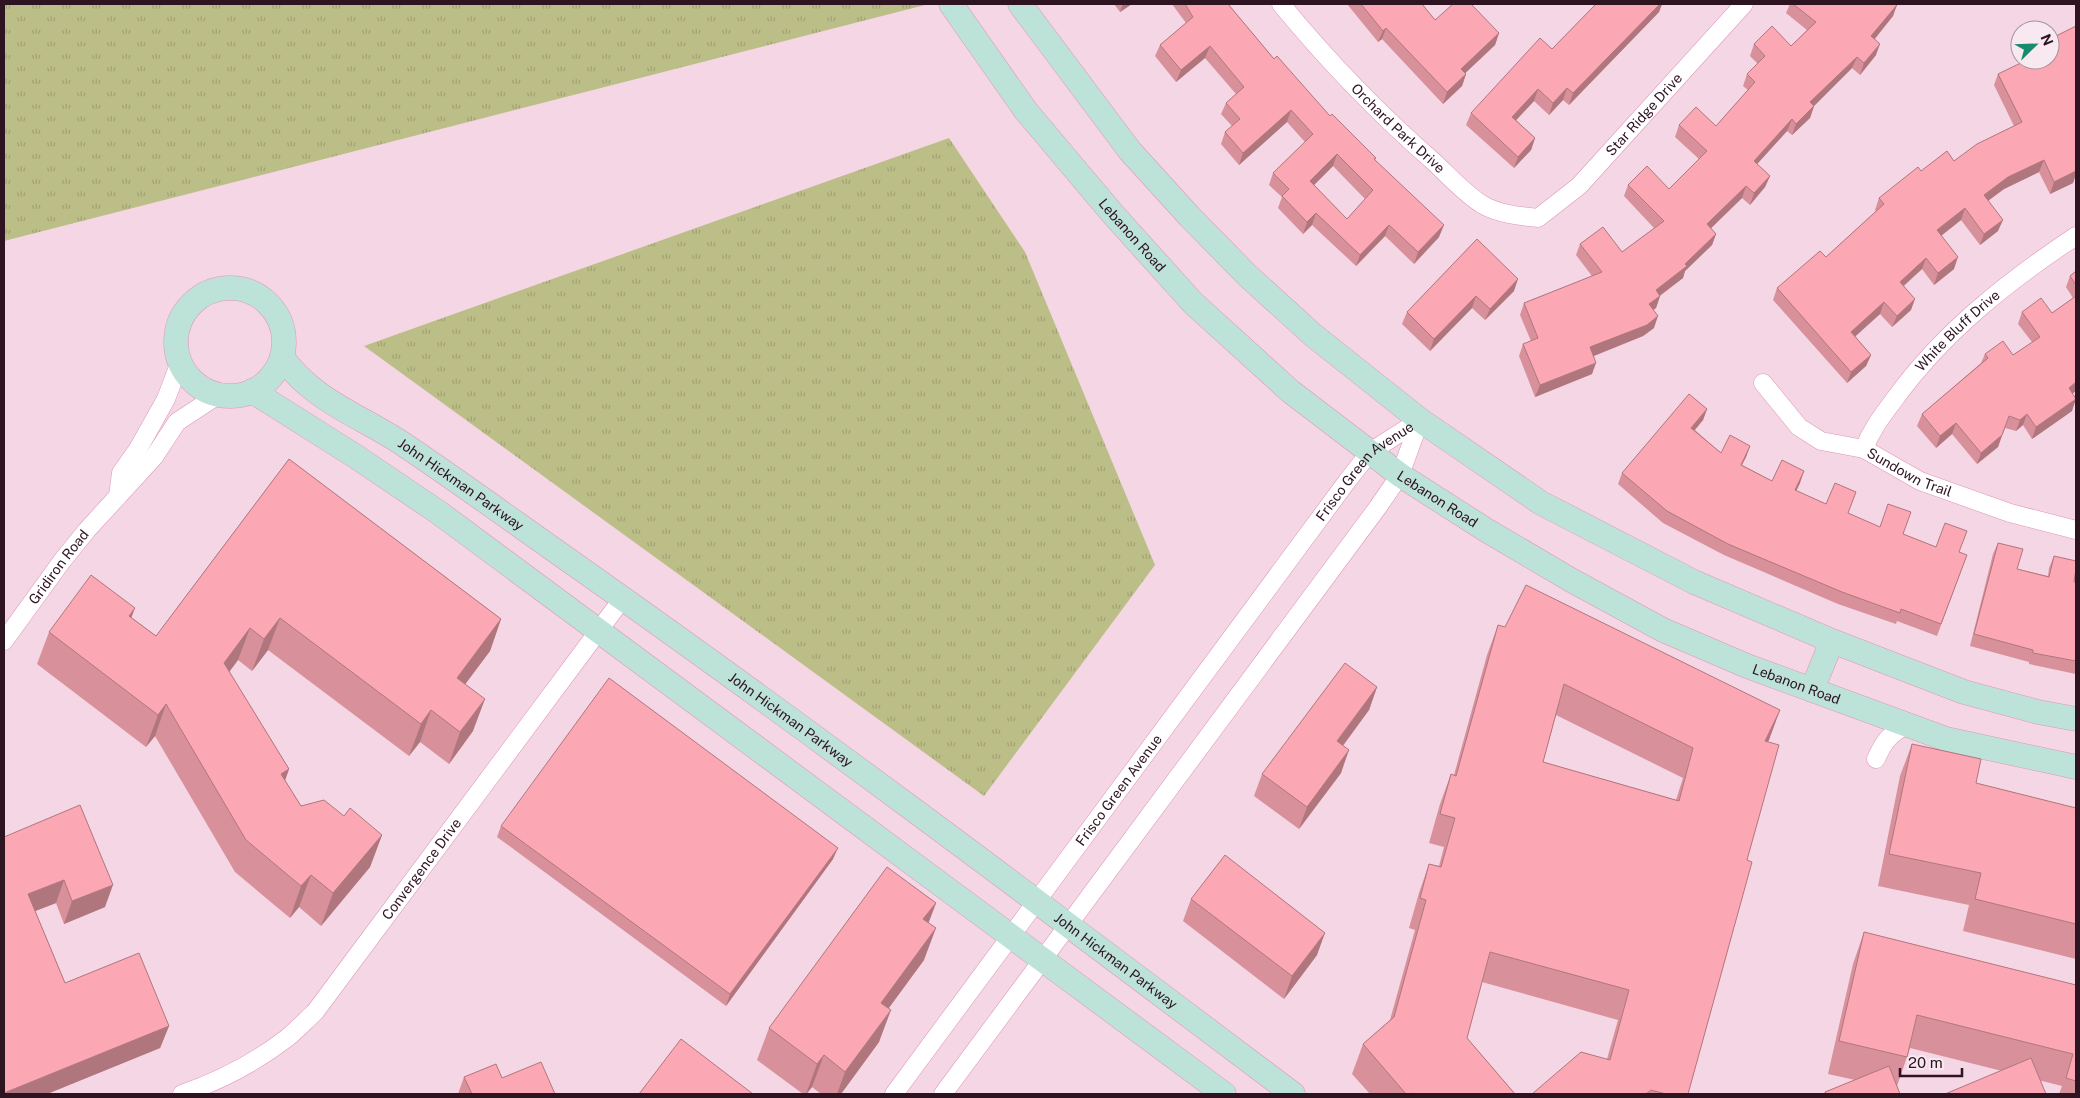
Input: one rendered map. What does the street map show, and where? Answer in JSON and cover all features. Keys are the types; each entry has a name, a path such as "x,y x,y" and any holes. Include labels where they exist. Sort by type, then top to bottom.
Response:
{"street":[{"name":"Lebanon Road","path":"951,4 1026,111 1112,213 1193,303 1290,392 1400,475 1486,530 1663,630 1747,666 1946,739 2076,767"},
{"path":"1020,4 1130,151 1190,217 1248,276 1313,335 1420,420 1541,503 1694,582 1832,641 1964,692 2038,712 2076,719"},
{"name":"Orchard Park Drive","path":"1281,4 1382,114 1482,204 1510,215 1538,218"},
{"name":"Star Ridge Drive","path":"1538,218 1580,186 1744,4"},
{"name":"White Bluff Drive","path":"1864,448 1871,432 1915,371 1973,314 2035,263 2076,236"},
{"path":"229,288 246,290 262,298 274,310 281,324 284,341 282,357 276,372 252,392 235,396 218,395 202,388 189,377 180,362 176,345 178,327 185,312 197,299 212,291 229,288"},
{"name":"John Hickman Parkway","path":"282,357 295,375 318,394 400,442 622,598 1069,925 1293,1094"},
{"path":"118,496 121,472 138,449 166,399 180,362"},
{"name":"Sundown Trail","path":"1763,383 1799,427 1821,441 1864,448 1920,481 2010,513 2076,530"},
{"path":"252,392 355,456 431,508 1224,1094"},
{"name":"Gridiron Road","path":"4,641 62,561 118,496 154,458 177,422 218,395"},
{"name":"Frisco Green Avenue","path":"894,1094 1348,480 1370,452 1420,420"},
{"name":"Frisco Green Avenue","path":"944,1094 1400,475 1420,420"},
{"name":"Convergence Drive","path":"182,1094 207,1085 243,1066 287,1038 315,1012 622,598"},
{"path":"1812,690 1832,641"},
{"path":"1876,759 1883,743 1893,733 1906,725"}],"green space":[{"path":"4,4 924,4 925,5 4,241"},
{"path":"949,138 1025,252 1155,565 984,796 364,346"}],"building":[{"path":"1185,4 1228,4 1274,59 1277,56 1330,116 1332,114 1376,158 1374,159 1444,225 1418,252 1389,225 1360,255 1316,213 1307,222 1282,196 1289,189 1273,173 1313,134 1291,110 1243,153 1225,132 1240,119 1226,103 1244,87 1210,46 1181,70 1160,45 1193,17","holes":["1337,154 1373,190 1347,219 1310,181"]},
{"path":"1361,4 1422,4 1435,20 1453,4 1471,4 1499,33 1461,69 1466,74 1447,92 1386,28 1383,31"},
{"path":"1596,4 1660,4 1573,93 1567,88 1553,103 1538,89 1512,117 1535,138 1518,157 1471,113 1540,38 1552,49"},
{"path":"1793,4 1897,5 1871,36 1880,44 1864,63 1857,57 1810,102 1814,106 1796,124 1792,119 1754,161 1770,176 1754,193 1746,186 1707,224 1716,234 1685,264 1687,266 1656,290 1660,296 1649,304 1658,316 1647,325 1590,347 1596,363 1540,385 1523,344 1538,338 1524,303 1602,272 1580,244 1603,227 1622,252 1664,221 1628,185 1647,166 1669,189 1707,151 1679,125 1696,107 1716,126 1755,82 1747,74 1765,56 1754,44 1772,26 1791,46 1816,22"},
{"path":"2076,26 2076,171 2054,182 2044,160 2008,177 1984,195 2003,220 1984,234 1965,208 1937,230 1958,257 1938,273 1926,258 1900,282 1915,299 1897,316 1884,302 1851,332 1871,355 1851,372 1777,288 1820,251 1826,257 1884,204 1879,198 1918,167 1921,171 1947,151 1954,161 1977,144 2022,122 1998,74 2010,68 2010,70 2060,70 2060,34"},
{"path":"1477,239 1518,279 1490,309 1476,296 1434,339 1407,312"},
{"path":"2076,271 2076,285 2070,276"},
{"path":"2076,296 2076,382 2069,388 2076,399 2036,427 2027,414 2020,420 2009,416 2002,435 1981,453 1956,423 1940,436 1922,414 1988,358 1985,354 2003,341 2013,355 2040,337 2022,312 2041,298 2052,313"},
{"path":"1689,394 1707,409 1691,428 1721,453 1730,435 1750,446 1741,465 1772,481 1782,460 1804,471 1795,490 1826,504 1835,483 1856,492 1848,513 1880,527 1888,504 1911,512 1903,534 1936,547 1945,523 1967,531 1959,552 1967,555 1941,624 1901,609 1900,613 1842,592 1728,544 1667,511 1622,473"},
{"path":"289,459 501,619 457,678 485,699 460,732 431,710 421,724 280,618 264,639 250,628 224,663 289,769 281,774 301,806 324,800 344,816 350,808 382,835 333,893 311,875 301,886 246,840 166,704 158,715 49,632 91,575 135,608 129,616 156,636"},
{"path":"1998,543 2023,549 2017,569 2049,577 2054,556 2076,561 2074,582 2076,582 2076,661 2033,653 2033,650 1974,634"},
{"path":"1526,585 1780,710 1765,741 1779,745 1747,860 1752,862 1688,1094 1666,1094 1651,1090 1646,1094 1532,1094 1581,1052 1610,1060 1629,990 1490,952 1467,1038 1515,1094 1406,1094 1363,1044 1394,1017 1426,900 1420,898 1429,864 1441,867 1455,818 1440,814 1451,774 1456,776 1498,625 1505,627","holes":["1564,684 1693,748 1679,801 1543,762"]},
{"path":"1345,663 1377,687 1337,741 1349,750 1307,807 1262,774"},
{"path":"609,678 838,848 730,994 501,826"},
{"path":"1912,744 1981,759 1976,783 2076,808 2076,924 1975,899 1981,873 1889,854"},
{"path":"80,805 113,885 72,901 64,880 28,894 65,983 139,953 169,1026 4,1093 4,837"},
{"path":"1225,855 1325,933 1292,976 1191,899"},
{"path":"887,867 936,903 923,919 936,928 881,1003 891,1010 845,1072 824,1055 817,1064 769,1028"},
{"path":"1864,932 2076,985 2076,1081 2066,1078 2073,1054 1917,1015 1907,1057 1839,1041"},
{"path":"681,1039 753,1094 639,1094"},
{"path":"2031,1058 2046,1094 1945,1094"},
{"path":"541,1062 555,1094 472,1094 464,1077 496,1064 502,1078"},
{"path":"1889,1066 1900,1094 1826,1094 1825,1092"}]}
